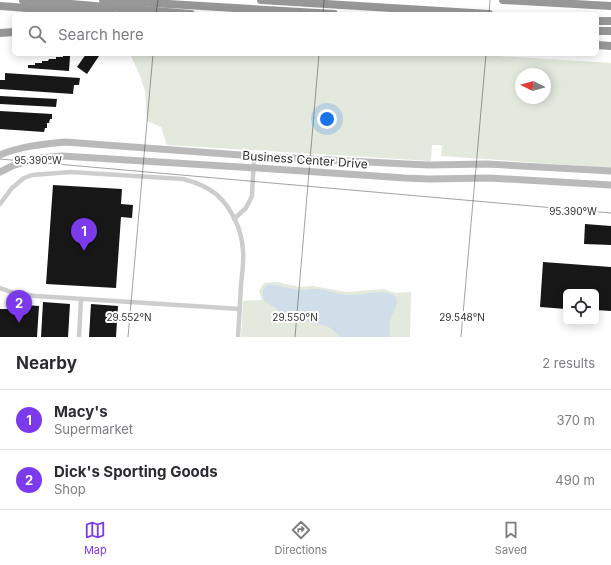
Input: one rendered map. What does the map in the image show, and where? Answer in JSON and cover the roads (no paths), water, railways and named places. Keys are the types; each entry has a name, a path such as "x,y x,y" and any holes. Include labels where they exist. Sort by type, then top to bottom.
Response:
{"highway":[{"path":"23,0 169,12"},
{"path":"103,0 301,12"},
{"path":"261,0 457,12"},
{"path":"503,0 611,6"},
{"path":"0,6 83,12"},
{"path":"599,21 611,22"},
{"path":"599,31 611,32"},
{"path":"0,33 12,32"},
{"path":"599,44 611,45"}],"street":[{"name":"Business Center Drive","path":"0,155 40,144 65,142 254,156 412,164 488,164 538,166 611,171"},
{"path":"65,142 65,156"},
{"name":"Business Center Drive","path":"0,172 12,166 39,158 65,156 405,178 489,178 611,184"},
{"path":"234,219 246,208 252,196 254,156"},
{"path":"455,165 455,179"},
{"path":"538,166 538,181"},
{"path":"0,204 12,188 24,178 32,175 70,172 183,179 199,184 216,194 229,209 241,235 244,252 238,337"},
{"path":"0,288 17,294 26,295 240,309"},
{"path":"79,337 81,299"}],"place":[{"name":"Macy's","path":"84,251"},
{"name":"Dick's Sporting Goods","path":"19,323"}]}
